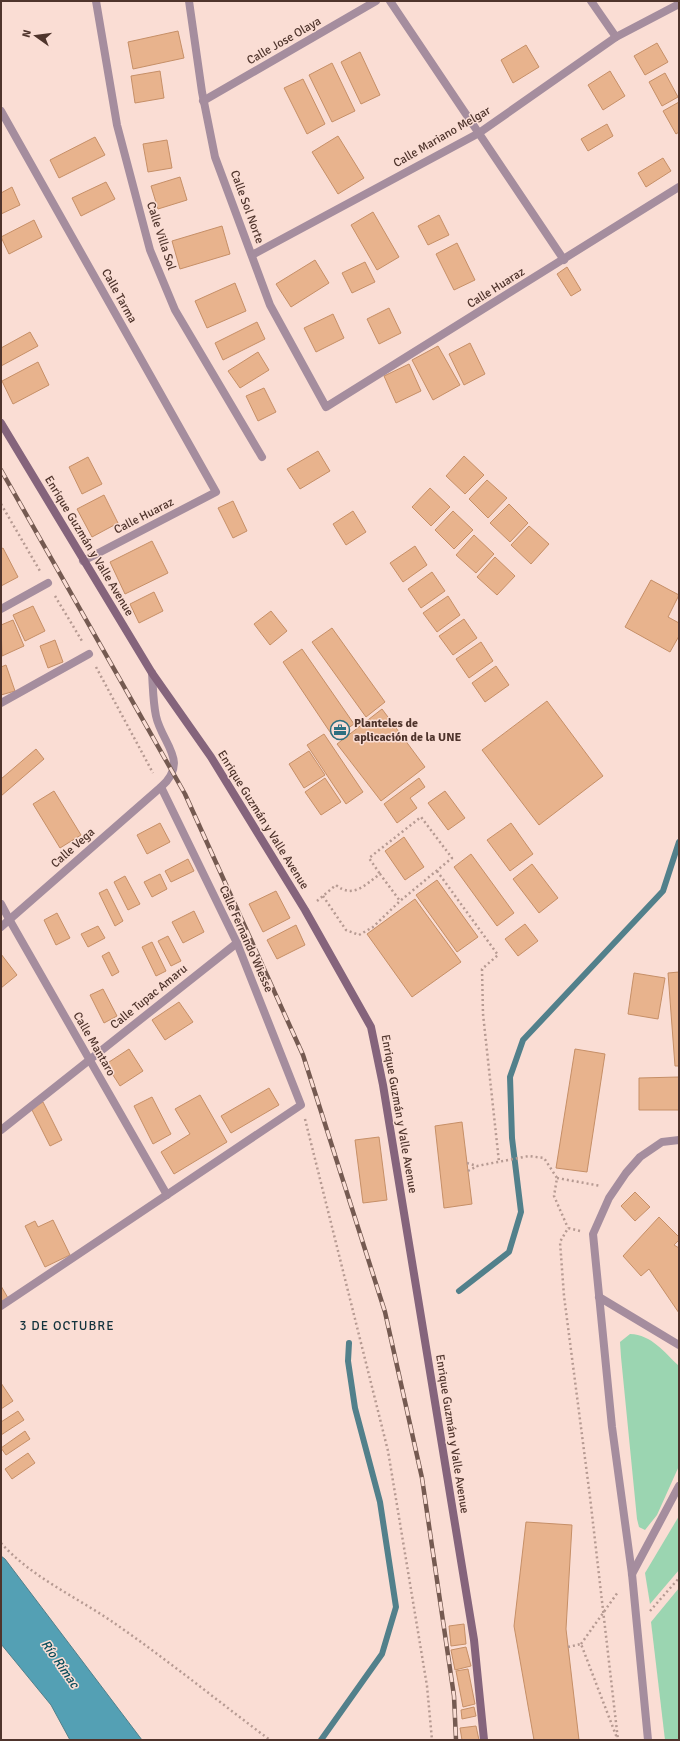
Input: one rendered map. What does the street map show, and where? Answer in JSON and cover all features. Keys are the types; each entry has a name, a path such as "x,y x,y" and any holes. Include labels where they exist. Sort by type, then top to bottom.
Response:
{"street":[{"name":"Calle Villa Sol","path":"96,1 117,125 150,250 175,310 262,457"},
{"name":"Calle Sol Norte","path":"188,1 203,102 215,157 270,305 326,407"},
{"name":"Calle Jose Olaya","path":"203,102 376,1"},
{"path":"390,1 564,260"},
{"path":"591,1 616,37"},
{"name":"Calle Mariano Melgar","path":"252,255 479,133 616,37 679,4"},
{"name":"Calle Tarma","path":"1,111 216,492"},
{"name":"Calle Huaraz","path":"326,407 679,188"},
{"name":"Enrique Guzmán y Valle Avenue","path":"1,423 152,673 211,757 306,910 371,1027 383,1085 474,1640 484,1740"},
{"name":"Calle Huaraz","path":"83,561 216,492"},
{"path":"1,610 48,583"},
{"path":"1,703 89,654"},
{"name":"Calle Vega","path":"1,927 161,787 172,774 175,761 156,716 152,673"},
{"name":"Calle Fernando Wiesse","path":"161,787 237,943 301,1105"},
{"name":"Calle Mantaro","path":"1,904 167,1195"},
{"name":"Calle Tupac Amaru","path":"1,1130 237,943"},
{"path":"1,1306 301,1105"},
{"path":"648,1740 632,1574 612,1427 593,1234 608,1198 640,1157 662,1142 679,1140"},
{"path":"599,1298 679,1344"},
{"path":"632,1574 679,1486"}],"path":[{"path":"323,896 346,930 359,934 373,927 400,901 452,858 421,817 369,858 400,901"},
{"path":"437,871 498,955 482,969 483,1014 499,1162"},
{"path":"306,910 336,884 343,890 357,891 380,874"},
{"path":"301,1105 388,1451 427,1686 432,1740"},
{"path":"468,1171 477,1166 529,1156 544,1158 557,1178 554,1196 568,1228"},
{"path":"467,1163 477,1166"},
{"path":"557,1178 615,1188"},
{"path":"568,1228 593,1234"},
{"path":"568,1228 560,1242 564,1296 604,1612 618,1740"},
{"path":"1,1543 11,1554 58,1588 117,1624 270,1740"},
{"path":"568,1647 581,1644 632,1574"},
{"path":"637,1626 679,1578"},
{"path":"581,1644 618,1740"}],"green space":[{"path":"630,1334 645,1337 663,1350 679,1366 679,1466 657,1515 645,1530 639,1527 637,1519 621,1357 620,1342"},
{"path":"679,1516 679,1570 650,1604 645,1573"},
{"path":"679,1588 679,1740 665,1740 651,1622"}],"water":[{"name":"Río Rímac","path":"1,1556 5,1559 142,1740 70,1740 51,1705 1,1644"}],"building":[{"path":"178,31 184,58 133,69 128,42"},
{"path":"657,43 668,62 645,75 634,56"},
{"path":"526,45 539,67 513,83 501,60"},
{"path":"360,52 380,95 361,104 341,62"},
{"path":"332,63 355,111 332,122 309,75"},
{"path":"160,71 164,98 135,103 131,76"},
{"path":"610,71 625,96 603,110 588,85"},
{"path":"665,73 678,97 662,106 649,82"},
{"path":"303,79 325,124 307,134 284,88"},
{"path":"679,102 679,132 676,134 663,111"},
{"path":"607,124 613,136 588,151 581,139"},
{"path":"338,136 364,178 338,194 312,152"},
{"path":"95,137 105,155 59,178 50,160"},
{"path":"167,140 172,168 148,172 143,144"},
{"path":"663,158 671,171 646,187 638,173"},
{"path":"180,177 187,200 158,209 151,186"},
{"path":"106,182 115,199 81,216 72,198"},
{"path":"12,187 20,205 1,214 1,193"},
{"path":"373,212 399,257 377,270 351,225"},
{"path":"439,215 449,235 428,245 418,226"},
{"path":"34,220 42,237 9,254 1,237"},
{"path":"222,226 230,254 180,269 172,241"},
{"path":"457,243 475,280 454,290 436,254"},
{"path":"315,260 329,283 291,307 276,284"},
{"path":"365,262 375,282 352,293 342,273"},
{"path":"567,267 581,290 571,296 557,274"},
{"path":"235,283 246,311 207,328 195,301"},
{"path":"389,308 401,333 379,344 367,319"},
{"path":"333,314 344,338 316,352 304,328"},
{"path":"257,322 265,339 223,360 215,343"},
{"path":"30,332 38,346 1,366 1,348"},
{"path":"470,343 485,374 464,385 449,354"},
{"path":"438,346 460,385 433,400 412,360"},
{"path":"258,352 269,370 240,388 228,371"},
{"path":"38,362 49,385 13,404 2,381"},
{"path":"409,364 421,391 396,403 384,376"},
{"path":"264,388 276,412 258,421 246,396"},
{"path":"318,451 330,471 300,489 287,469"},
{"path":"464,456 484,475 465,494 446,476"},
{"path":"88,457 102,484 82,494 69,467"},
{"path":"487,480 507,498 488,518 469,499"},
{"path":"430,488 450,507 431,526 412,507"},
{"path":"104,495 118,523 92,537 77,509"},
{"path":"233,501 247,531 233,538 218,508"},
{"path":"509,504 528,523 510,542 490,523"},
{"path":"353,511 366,532 346,545 333,524"},
{"path":"453,511 473,530 454,549 435,530"},
{"path":"529,526 549,544 531,564 511,545"},
{"path":"474,535 494,554 476,573 456,555"},
{"path":"152,541 168,573 125,594 110,562"},
{"path":"415,546 427,565 403,582 390,563"},
{"path":"3,548 18,577 1,586 1,549"},
{"path":"495,557 515,576 497,595 477,577"},
{"path":"432,572 445,591 421,608 408,589"},
{"path":"651,580 679,595 668,617 679,623 679,636 670,652 625,627"},
{"path":"154,592 163,611 139,623 130,604"},
{"path":"448,596 460,615 437,632 423,613"},
{"path":"33,606 45,631 25,641 13,615"},
{"path":"271,611 287,631 270,645 254,624"},
{"path":"464,619 477,638 453,655 439,636"},
{"path":"13,620 24,646 2,656 1,625"},
{"path":"332,628 385,702 366,717 312,642"},
{"path":"55,640 63,662 48,668 40,646"},
{"path":"481,642 493,661 469,678 456,659"},
{"path":"302,649 354,724 334,738 283,662"},
{"path":"6,665 15,691 1,695 1,667"},
{"path":"496,666 509,685 485,702 472,683"},
{"path":"547,701 603,776 539,825 482,750"},
{"path":"382,709 425,767 381,801 337,744"},
{"path":"324,734 363,792 346,804 307,745"},
{"path":"36,749 44,759 1,796 1,779"},
{"path":"309,751 325,775 304,788 289,764"},
{"path":"325,778 341,802 321,815 305,792"},
{"path":"419,778 425,787 410,798 417,808 397,823 384,804"},
{"path":"54,791 81,835 60,848 33,804"},
{"path":"445,791 465,818 448,830 428,803"},
{"path":"160,823 170,842 147,854 137,835"},
{"path":"511,823 533,854 510,871 487,840"},
{"path":"404,837 424,867 405,880 385,851"},
{"path":"471,854 514,913 497,926 454,867"},
{"path":"188,859 194,871 171,882 165,871"},
{"path":"532,864 558,898 539,913 513,879"},
{"path":"160,874 167,889 152,897 144,882"},
{"path":"125,876 140,904 128,910 114,882"},
{"path":"437,880 478,937 457,952 416,895"},
{"path":"107,889 123,921 115,926 99,893"},
{"path":"276,891 290,918 263,932 249,904"},
{"path":"415,899 461,962 412,997 367,934"},
{"path":"194,911 204,932 183,943 172,922"},
{"path":"57,913 70,938 56,945 44,920"},
{"path":"525,924 538,941 518,956 505,939"},
{"path":"296,925 305,945 277,959 267,940"},
{"path":"98,926 105,938 88,947 81,934"},
{"path":"168,936 181,961 171,966 158,941"},
{"path":"152,942 166,971 156,976 142,947"},
{"path":"109,952 119,972 112,976 102,956"},
{"path":"1,954 17,975 1,988"},
{"path":"679,972 679,1066 675,1066 668,973"},
{"path":"634,973 665,978 658,1019 628,1014"},
{"path":"103,989 117,1016 104,1023 90,995"},
{"path":"179,1002 193,1022 165,1040 152,1020"},
{"path":"129,1049 143,1071 120,1086 106,1064"},
{"path":"575,1049 605,1054 587,1172 556,1168"},
{"path":"679,1077 679,1110 639,1110 639,1078"},
{"path":"269,1088 279,1105 231,1133 221,1116"},
{"path":"200,1095 227,1142 174,1174 161,1152 190,1134 175,1109"},
{"path":"152,1097 171,1134 153,1144 134,1106"},
{"path":"43,1102 62,1140 50,1146 31,1108"},
{"path":"462,1122 472,1204 444,1208 435,1126"},
{"path":"379,1137 387,1200 363,1203 355,1140"},
{"path":"635,1192 650,1207 635,1221 621,1206"},
{"path":"659,1217 679,1237 679,1240 674,1245 679,1248 679,1313 649,1269 641,1276 623,1256"},
{"path":"53,1220 70,1255 45,1267 25,1226 35,1221 38,1227"},
{"path":"1,1286 8,1298 1,1302"},
{"path":"1,1383 13,1401 1,1409"},
{"path":"18,1411 24,1420 1,1435 1,1422"},
{"path":"25,1431 30,1439 6,1455 1,1448"},
{"path":"28,1453 35,1463 12,1479 5,1469"},
{"path":"526,1522 572,1525 566,1629 579,1740 534,1740 514,1626"},
{"path":"464,1624 466,1644 451,1646 449,1626"},
{"path":"466,1647 471,1666 455,1670 451,1650"},
{"path":"468,1669 475,1704 463,1707 456,1671"},
{"path":"474,1707 476,1716 462,1719 461,1710"},
{"path":"476,1726 479,1740 462,1740 460,1728"}],"waterway":[{"path":"459,1291 509,1252 521,1212 512,1138 510,1077 523,1040 663,891 679,842"},
{"path":"321,1740 382,1654 396,1607 380,1502 355,1408 348,1361 349,1343"}],"railway":[{"path":"1,470 185,794 303,1055 385,1312 422,1478 454,1696 456,1740"}],"place":[{"name":"Planteles de aplicación de la UNE","path":"340,730"}],"district":[{"name":"3 DE OCTUBRE","path":"67,1326"}]}
